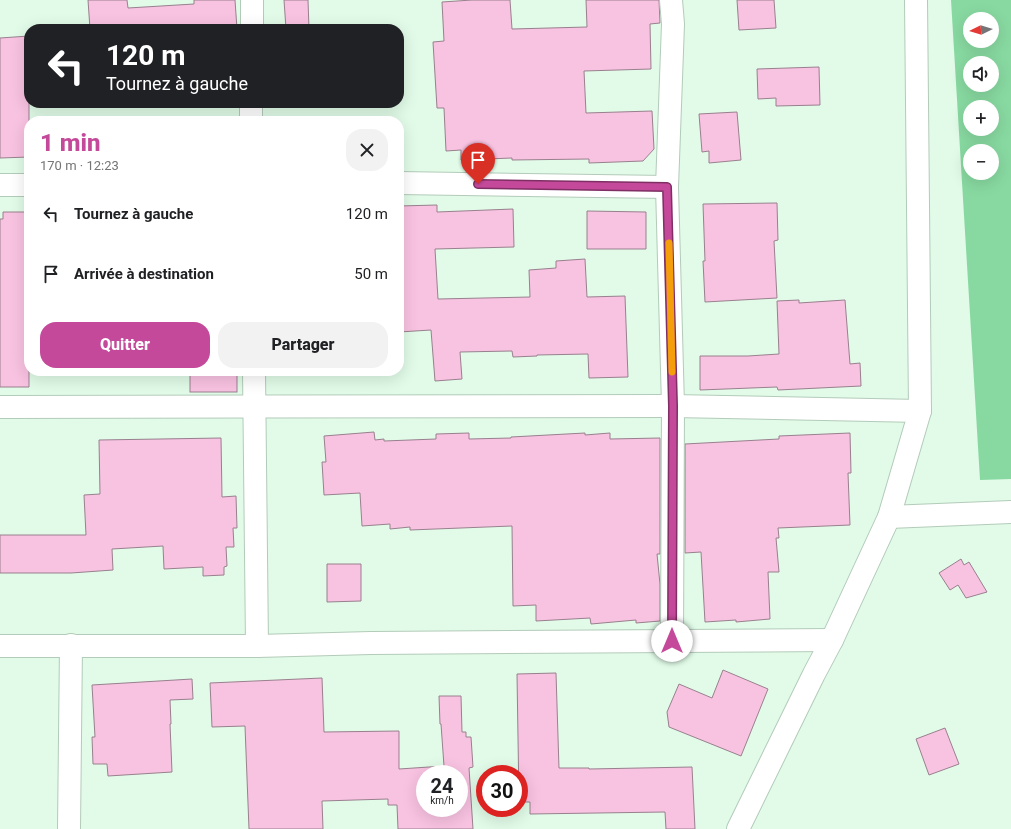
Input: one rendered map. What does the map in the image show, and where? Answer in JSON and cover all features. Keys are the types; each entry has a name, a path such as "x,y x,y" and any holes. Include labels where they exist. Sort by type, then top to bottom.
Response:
{"street":[{"path":"252,0 252,24"},
{"path":"671,0 673,24 667,187 673,406 672,641"},
{"path":"738,829 832,640 889,517 920,411 916,0"},
{"path":"404,183 667,187"},
{"path":"0,185 24,185"},
{"path":"254,376 257,646"},
{"path":"0,407 254,408 673,406 920,411"},
{"path":"889,517 1011,512"},
{"path":"0,646 257,646 371,643 832,640"},
{"path":"69,829 70,645"}],"green space":[{"path":"951,0 1011,0 1011,479 980,480"}],"building":[{"path":"88,0 127,0 128,8 194,4 194,0 235,0 237,24 90,24"},
{"path":"284,0 308,0 309,24 286,24"},
{"path":"510,0 512,29 587,27 586,0 659,0 660,23 650,24 651,69 584,71 586,113 652,111 654,149 643,161 589,163 589,159 512,160 512,158 461,160 461,150 446,151 444,108 437,108 433,42 444,41 442,2"},
{"path":"737,0 774,0 776,28 739,30"},
{"path":"24,36 24,108 29,108 29,116 24,116 24,157 0,158 0,38"},
{"path":"819,67 820,105 776,106 776,98 758,99 757,69"},
{"path":"737,112 741,160 709,163 709,151 702,152 699,114"},
{"path":"777,203 778,240 774,241 777,298 705,302 703,204"},
{"path":"437,205 437,212 513,209 514,247 435,249 438,299 530,297 529,270 556,268 556,261 585,259 587,297 625,296 628,377 589,378 588,354 513,357 512,351 460,352 462,379 435,381 431,330 404,332 404,206"},
{"path":"587,211 646,212 646,249 587,249"},
{"path":"3,212 24,212 24,376 29,376 29,387 0,387 0,219 3,219"},
{"path":"799,300 799,303 845,300 850,364 860,363 861,386 778,390 777,387 700,390 700,356 748,356 779,354 777,301"},
{"path":"190,376 237,376 237,392 190,392"},
{"path":"374,432 375,440 384,439 384,441 436,439 436,434 469,433 469,439 585,433 585,435 610,433 610,439 660,438 660,554 657,554 660,584 660,621 636,623 636,620 591,624 590,618 536,621 536,605 513,606 512,526 410,530 410,527 390,529 390,524 362,526 360,493 324,495 322,462 326,462 324,436"},
{"path":"850,433 851,473 848,473 850,525 778,528 779,538 776,538 779,572 768,572 770,619 736,622 736,620 705,622 701,552 685,553 685,444 779,439 779,436"},
{"path":"221,438 222,497 236,496 237,528 233,528 234,547 226,547 227,566 224,567 224,575 203,576 203,567 164,569 163,546 112,549 113,570 71,573 0,573 0,535 86,535 84,495 100,494 99,440"},
{"path":"961,559 964,565 969,562 987,592 966,598 958,585 950,590 939,573"},
{"path":"327,564 361,564 361,601 327,602"},
{"path":"723,670 768,689 741,756 669,727 667,712 679,684 712,698"},
{"path":"556,673 559,768 589,769 692,767 695,829 666,829 665,812 530,814 530,802 528,802 528,765 518,765 517,674"},
{"path":"322,678 324,732 399,731 399,769 416,768 416,817 468,817 468,765 444,765 440,724 439,696 461,696 462,732 466,732 466,737 471,737 473,767 469,768 473,829 398,829 397,805 388,805 388,799 322,801 323,829 249,829 245,726 212,727 210,683"},
{"path":"192,679 193,699 170,700 172,772 108,776 107,764 93,764 92,737 95,737 92,685"},
{"path":"945,728 959,764 929,775 916,739"}],"slow traffic":[{"path":"669,243 672,372"}],"route":[{"path":"478,184 667,187 673,406 672,641"}]}
